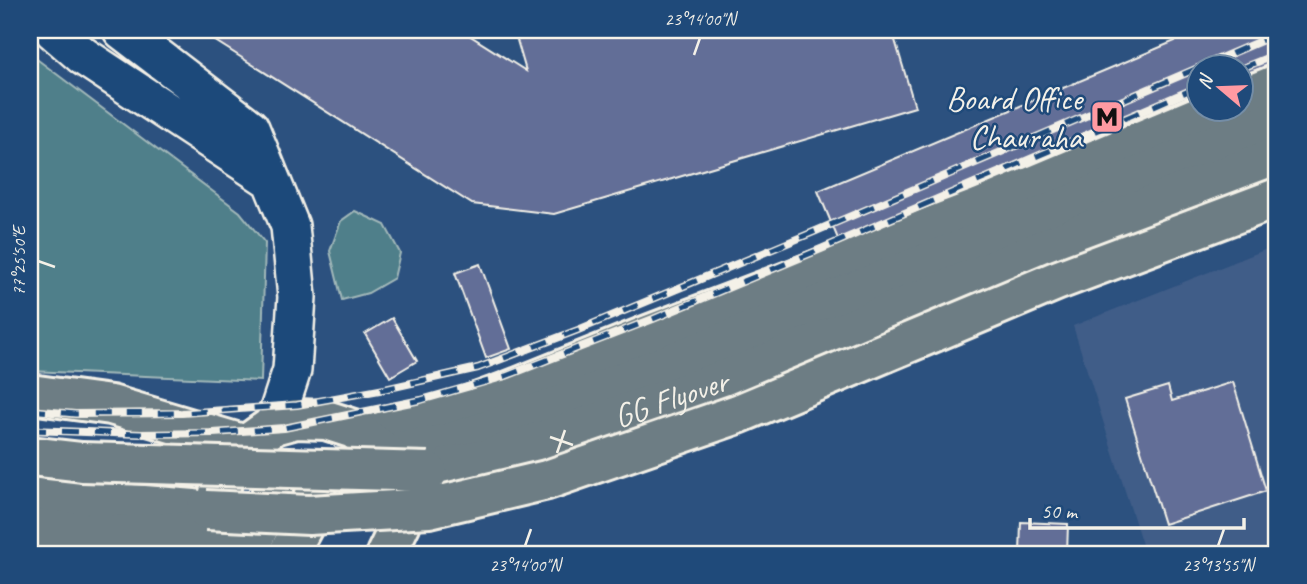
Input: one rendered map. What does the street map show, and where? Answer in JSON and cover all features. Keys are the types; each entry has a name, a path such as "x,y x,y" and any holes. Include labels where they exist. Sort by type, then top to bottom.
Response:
{"main road":[{"path":"1254,94 1277,84"},
{"path":"375,444 449,443 578,399 990,238 1277,118"},
{"path":"375,444 648,335 980,208 1185,122"},
{"name":"GG Flyover","path":"30,456 82,462 428,472 485,459 743,373 1145,207 1277,156"},
{"name":"GG Flyover","path":"30,496 122,505 309,515 429,508 547,480 738,414 1056,281 1277,198"},
{"path":"30,394 111,405 260,435"},
{"path":"224,547 216,501 227,464 260,435 296,419 326,420 354,429 375,444 394,473 401,523 386,554"},
{"path":"30,528 224,547 266,513 279,468"},
{"path":"288,554 309,515 320,470"}],"street":[{"path":"53,30 83,56 271,180"},
{"path":"122,30 250,128 290,226 298,297 292,370 260,435"}],"shaded area":[{"path":"1277,245 1277,554 1145,554 1073,326"}],"green space":[{"path":"30,54 240,212 265,243 261,381 30,371"},
{"path":"355,211 385,225 400,253 394,278 368,293 342,300 330,251 341,221"}],"building":[{"path":"198,30 461,30 526,71 514,30 892,30 915,107 554,214 472,204"},
{"path":"1201,30 1277,30 1277,63 1254,71 1254,52 1184,52 1184,98 972,188 838,239 818,191"},
{"path":"480,264 511,349 486,358 455,273"},
{"path":"392,318 417,361 390,377 365,334"},
{"path":"1233,382 1266,491 1164,524 1125,399 1168,386 1172,401"},
{"path":"1021,522 1068,524 1067,554 1020,554"}],"railway":[{"path":"1235,52 1277,34"},
{"path":"1254,63 1277,54"},
{"path":"30,410 75,414 182,413 297,405 478,368 578,330 816,231 1184,74"},
{"path":"30,430 141,434 284,428 421,400 506,376 653,319 821,249 1184,93"}],"place":[{"name":"Board Office Chauraha","path":"1107,117"}]}
